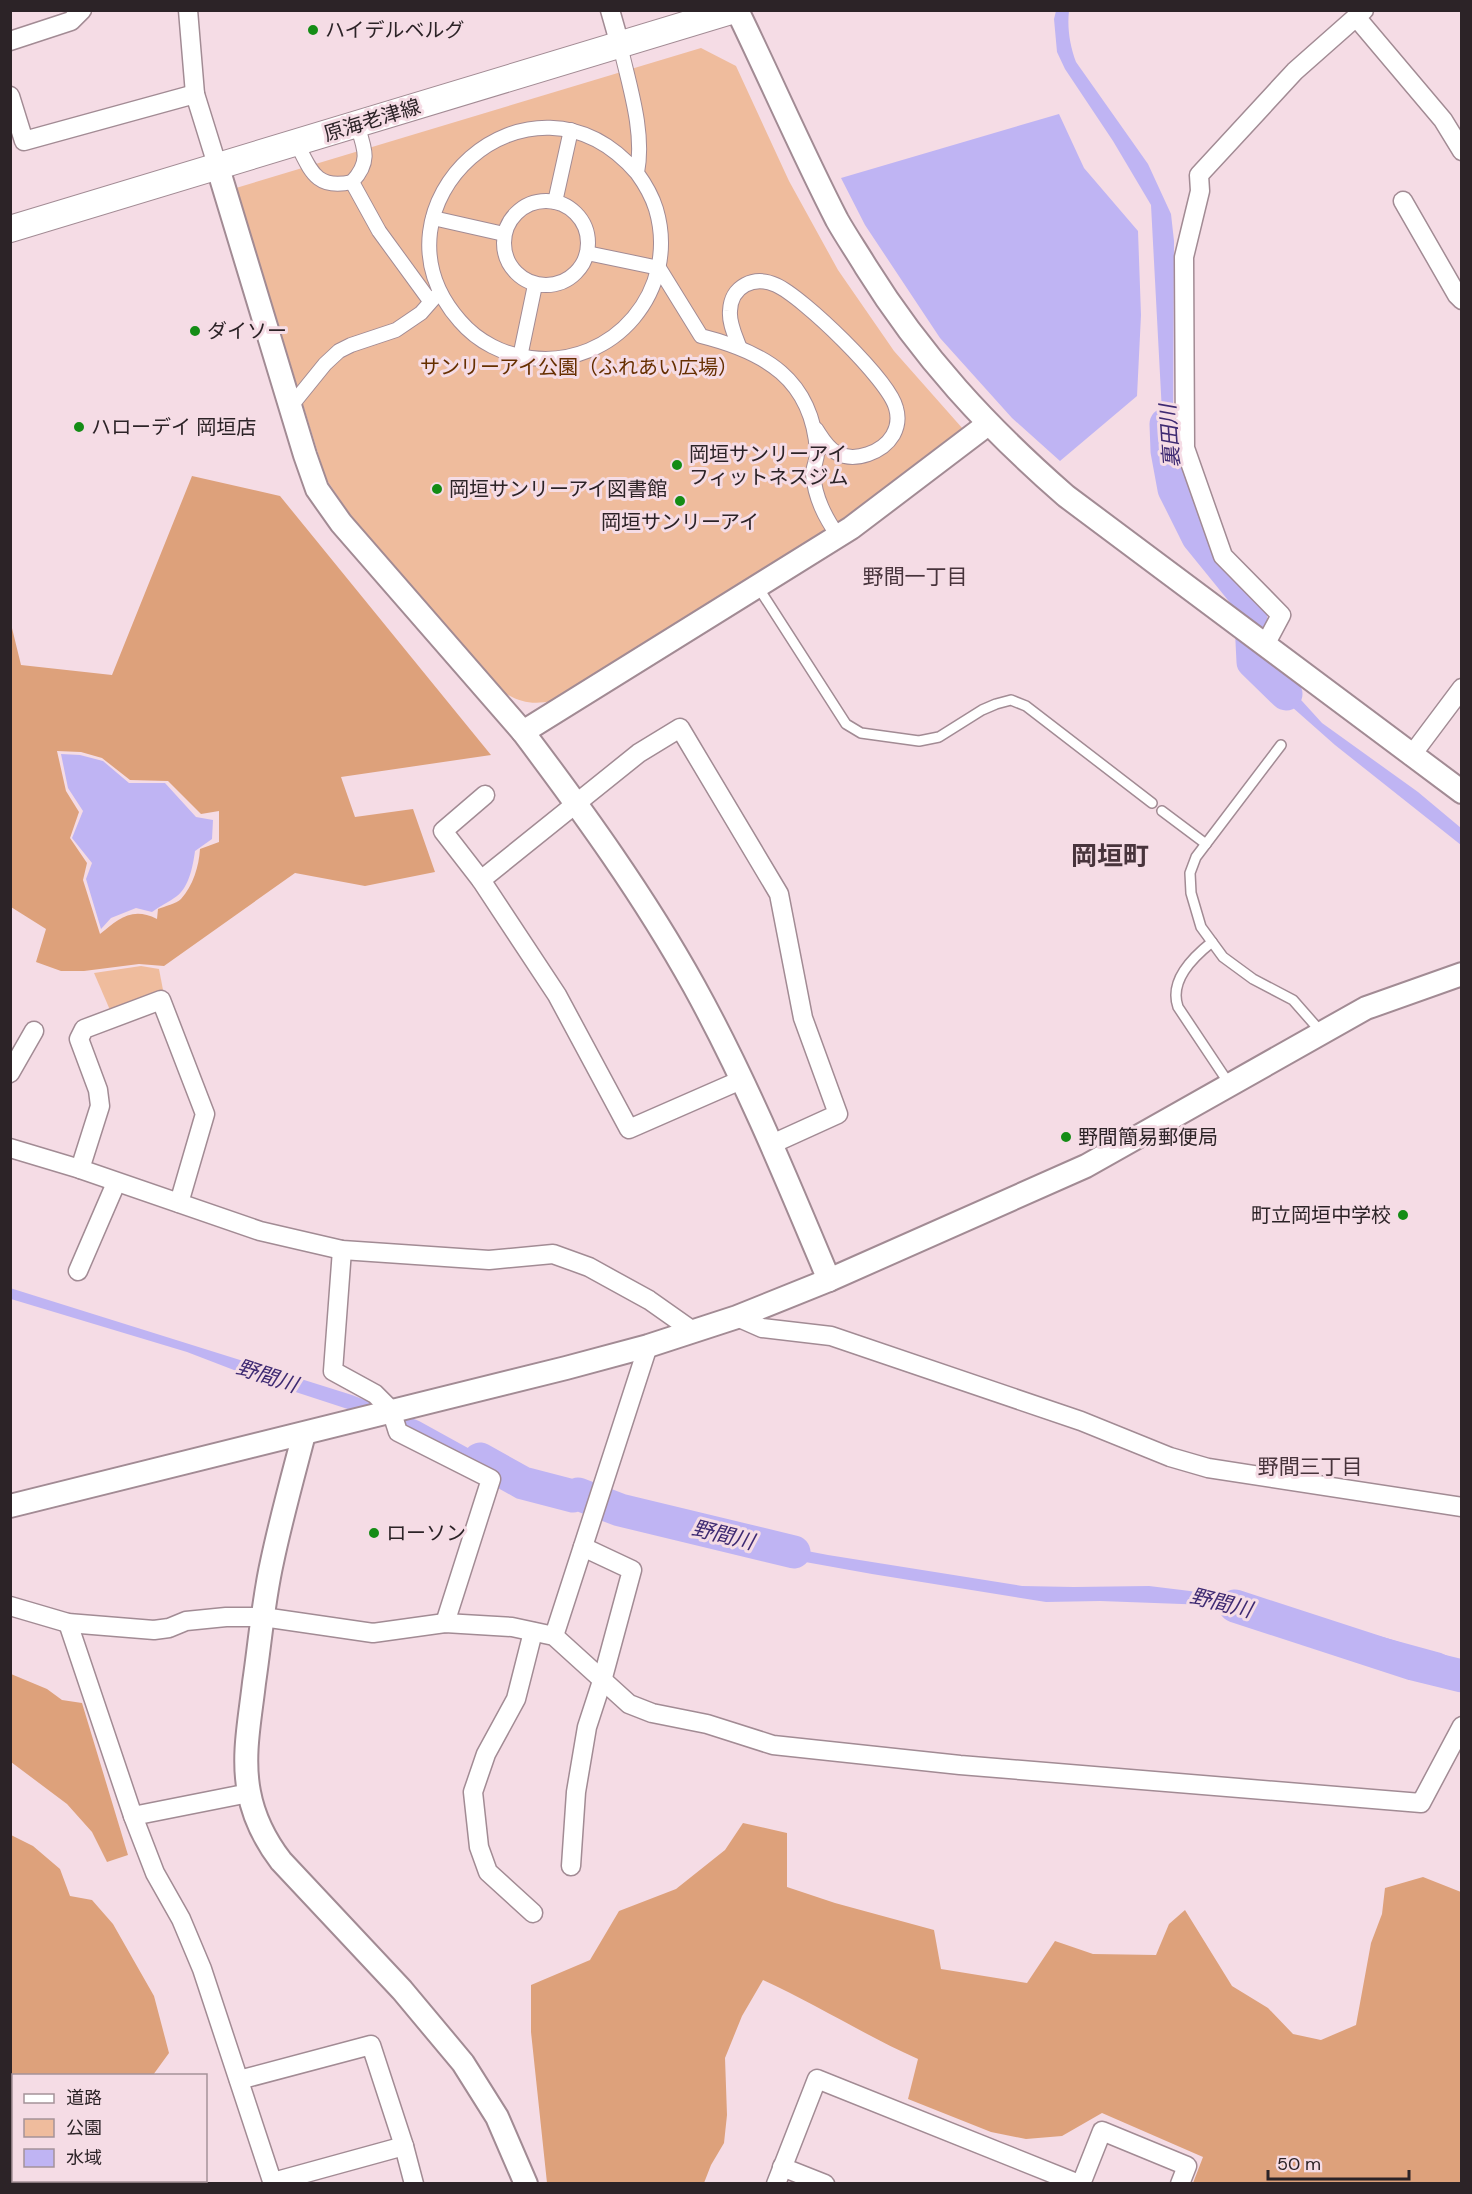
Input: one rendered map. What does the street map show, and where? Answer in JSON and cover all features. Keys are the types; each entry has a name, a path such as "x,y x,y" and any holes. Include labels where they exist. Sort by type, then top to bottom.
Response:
{"main road":[{"name":"原海老津線","path":"10,229 736,10"}],"street":[{"path":"10,41 71,21 82,10"},
{"path":"188,10 195,94 317,489 341,523 523,732 577,803 632,882 688,976 741,1080 772,1144 829,1280"},
{"path":"610,10 620,45 638,138 640,157 638,173"},
{"path":"736,10 838,222 881,291 914,338 955,389 988,424 1066,496 1461,792"},
{"path":"1265,645 1281,615 1223,556 1185,448 1184,257 1200,190 1199,174 1295,71 1360,14 1443,120 1461,152"},
{"path":"10,96 24,141 195,94"},
{"path":"297,144 311,170 321,181 338,185 352,182 361,172 365,155 357,125"},
{"path":"291,406 325,364 339,351 396,330 421,313 435,297 430,256 433,218 439,200 452,177 470,157 500,137 535,128 571,130 587,135 615,150 638,173 656,208 660,228 659,268 640,310 626,327 608,341 587,352 566,358 520,357 496,348 473,334 435,297 379,231 352,182"},
{"path":"555,202 571,130"},
{"path":"1403,201 1461,300"},
{"path":"555,202 566,206 582,221 586,231 587,254 582,266 573,276 561,283 549,286 535,285 516,274 510,266 505,256 504,234 514,215 523,208 533,203 555,202"},
{"path":"433,218 504,234"},
{"path":"587,254 659,268 701,336 739,346 756,354 790,380 802,397 812,423 818,455 813,471 820,507 838,536"},
{"path":"739,346 731,326 730,310 735,294 748,282 767,282 776,285 804,305 844,340 892,396 898,423 892,436 884,445 871,453 858,457 837,453 823,440 812,423"},
{"path":"520,357 535,285"},
{"path":"523,732 838,536 988,424"},
{"path":"1411,756 1461,688"},
{"path":"481,880 639,753 680,728 779,894 803,1018 838,1114 772,1144"},
{"path":"485,795 442,831 481,880 557,996 629,1129 741,1080"},
{"path":"10,1506 648,1346 737,1317 829,1280 1086,1166 1366,1008 1461,974"},
{"path":"80,1170 100,1106 98,1090 80,1040 84,1029 161,1000 205,1114 179,1203"},
{"path":"10,1073 34,1031"},
{"path":"10,1148 260,1231 342,1250 489,1260 553,1254 589,1267 649,1300 693,1331"},
{"path":"78,1271 116,1183"},
{"path":"342,1250 333,1371 375,1394 391,1410 398,1432 491,1479 445,1623"},
{"path":"737,1317 762,1328 831,1336 1081,1421 1170,1457 1208,1468 1461,1507"},
{"path":"554,1636 648,1346"},
{"path":"304,1434 272,1562 263,1617 248,1736 246,1768 249,1793 264,1838 281,1861 402,1990 463,2063 496,2117 526,2184"},
{"path":"571,1866 576,1792 587,1727 632,1570 583,1548"},
{"path":"10,1605 68,1623 154,1630 169,1628 186,1621 226,1617 263,1617 373,1633 445,1623 512,1627 554,1636 629,1704 652,1713 707,1724 773,1745 960,1765 1421,1803 1461,1726"},
{"path":"68,1623 133,1816 155,1873 181,1919 198,1959 273,2183 404,2145"},
{"path":"533,1632 516,1699 486,1754 473,1792 479,1847 488,1872 533,1913"},
{"path":"133,1816 249,1793"},
{"path":"239,2079 371,2045 404,2145 414,2184"},
{"path":"825,2184 779,2175 817,2079 1080,2184 1102,2131 1187,2166 1180,2184"}],"lane":[{"path":"758,587 846,724 861,733 919,741 939,737 982,710 1011,700 1026,706 1152,803"},
{"path":"1281,745 1196,857 1190,873 1191,893 1201,927 1222,957 1253,979 1293,1000 1322,1033"},
{"path":"1162,811 1206,844"},
{"path":"1212,942 1180,975 1174,996 1178,1007 1230,1085"}],"green space":[{"name":"サンリーアイ公園（ふれあい広場）","path":"701,48 736,66 789,181 838,270 894,351 963,429 860,510 552,701 525,702 500,690 352,517 326,479 236,188"},
{"path":"141,966 159,969 163,990 110,1010 94,973"}],"shaded area":[{"path":"192,476 280,496 491,755 341,777 355,817 413,809 435,872 365,886 295,873 164,966 139,964 84,971 61,971 36,962 46,929 11,907 11,624 21,665 112,675","holes":["57,751 81,752 102,758 130,780 168,781 201,814 219,811 219,842 200,849 197,869 189,888 179,901 158,909 157,919 148,915 132,914 119,920 100,934 83,880 87,863 70,838 79,812 66,791"]},
{"path":"11,1674 47,1689 62,1700 82,1703 128,1855 107,1862 92,1832 67,1804 11,1762"},
{"path":"743,1823 787,1833 787,1887 835,1903 934,1930 941,1969 1027,1983 1055,1941 1093,1954 1156,1955 1169,1924 1185,1910 1232,1986 1268,2008 1293,2034 1321,2040 1356,2025 1371,1943 1382,1914 1385,1888 1423,1877 1461,1892 1461,2183 1193,2183 1203,2157 1102,2113 1062,2136 1026,2139 991,2132 908,2099 918,2059 763,1980 742,2016 725,2058 727,2115 724,2143 704,2183 547,2183 531,2032 531,1985 590,1960 619,1911 676,1889 725,1850"},
{"path":"11,1835 33,1846 60,1869 70,1896 92,1900 113,1924 154,1996 169,2053 154,2074 12,2074 12,2182 132,2183 11,2183"}],"water":[{"name":"裏田川","path":"1056,11 1069,11 1069,37 1076,62 1148,164 1171,214 1174,241 1173,443 1205,540 1253,599 1266,666 1322,723 1418,792 1461,828 1461,845 1335,745 1265,683 1255,670 1253,622 1245,603 1200,555 1187,527 1179,491 1164,450 1151,205 1113,141 1065,69 1057,52 1054,19"},
{"path":"1059,114 1084,168 1138,231 1141,315 1137,396 1060,461 1012,418 940,338 865,225 841,178"},
{"path":"61,754 80,755 103,761 129,783 165,783 196,817 213,820 212,839 195,851 187,882 177,896 152,912 136,908 111,918 101,929 86,879 92,863 72,838 83,811 68,788"},
{"name":"野間川","path":"10,1288 352,1395 419,1421 506,1469 541,1482 611,1501 666,1523 729,1539 1022,1586 1149,1586 1262,1604 1441,1653 1461,1662 1461,1673 1304,1625 1209,1605 1100,1601 1046,1602 716,1546 543,1491 409,1429 268,1383 187,1352 11,1299"}],"waterway":[{"name":"裏田川","path":"1166,424 1167,451 1174,489 1198,537 1250,601 1253,662 1286,694"},
{"name":"野間川","path":"480,1459 523,1483 573,1496 578,1494 620,1510 794,1552"},
{"name":"野間川","path":"1235,1606 1413,1664 1462,1676"}],"place":[{"name":"ハイデルベルグ","path":"313,30"},
{"name":"ダイソー","path":"195,331"},
{"name":"ハローデイ 岡垣店","path":"79,427"},
{"name":"岡垣サンリーアイ フィットネスジム","path":"677,465"},
{"name":"岡垣サンリーアイ図書館","path":"437,489"},
{"name":"岡垣サンリーアイ","path":"680,501"},
{"name":"野間簡易郵便局","path":"1066,1137"},
{"name":"町立岡垣中学校","path":"1403,1215"},
{"name":"ローソン","path":"374,1533"}],"district":[{"name":"野間一丁目","path":"915,577"},
{"name":"岡垣町","path":"1110,856"},
{"name":"野間三丁目","path":"1310,1467"}]}
